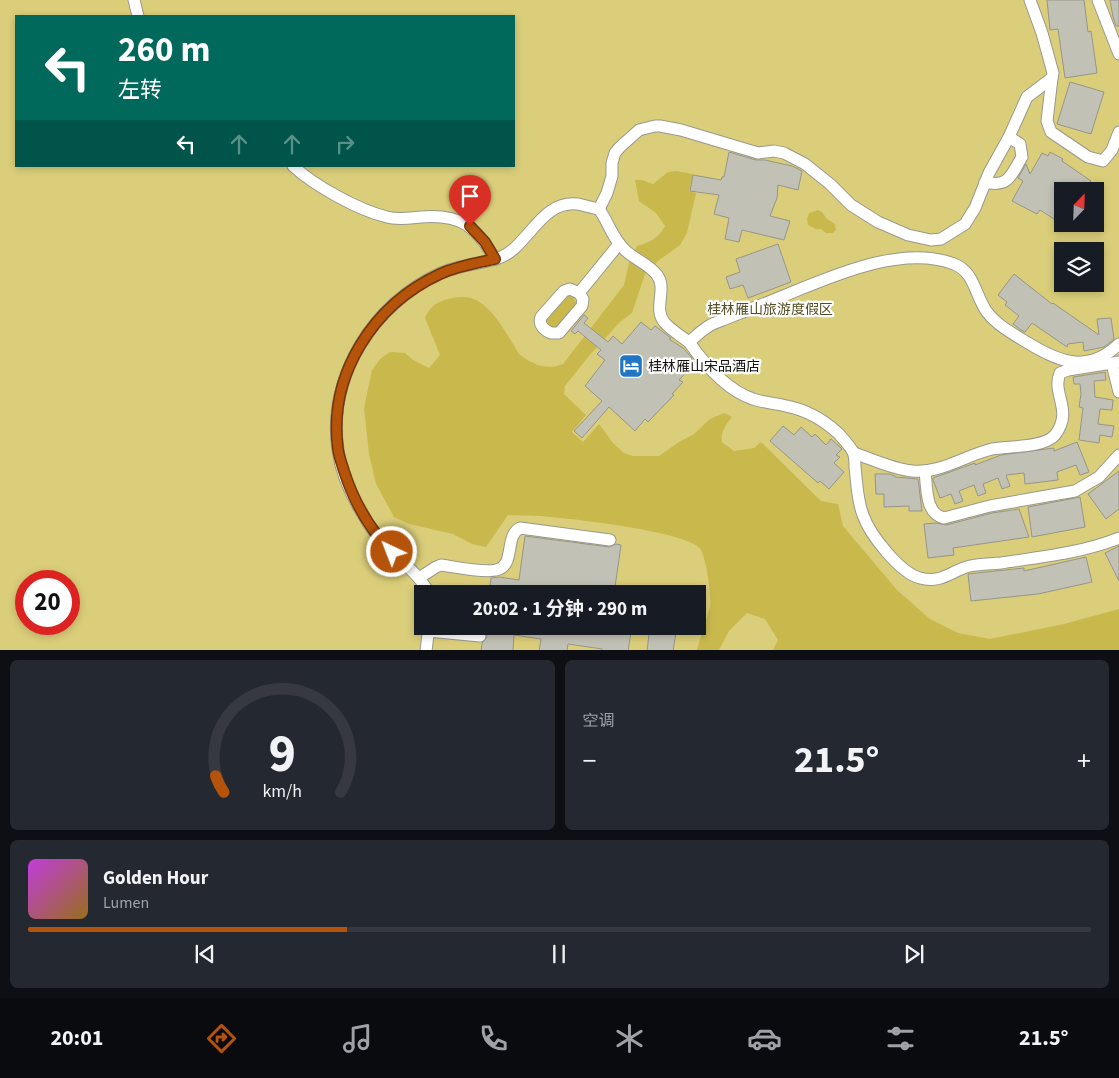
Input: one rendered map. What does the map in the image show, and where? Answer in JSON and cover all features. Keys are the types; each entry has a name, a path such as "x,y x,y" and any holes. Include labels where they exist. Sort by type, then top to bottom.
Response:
{"lane":[{"path":"134,0 138,15"},
{"path":"1030,0 1042,33 1053,73 1047,121 1051,132 1088,157 1102,161 1112,150 1119,132"},
{"path":"1098,0 1119,54"},
{"path":"599,209 612,176 612,163 615,153 639,130 660,126 681,130 758,153 778,151 784,153 798,159 821,176 862,213 902,233 931,240 941,239 965,224 975,208 985,182 1027,96 1052,78"},
{"path":"985,182 1002,184 1008,180 1022,156 1020,144 1008,137"},
{"path":"293,167 324,189 388,218 437,216 452,218 462,222 477,233 495,259"},
{"path":"423,585 419,578 379,539 353,496 338,452 337,420 341,394 348,370 368,330 399,299 439,274 456,267 495,259 508,254 517,248 535,225 556,208 576,204 599,209 620,244 627,252 656,273 662,288 659,314 664,322 689,342 703,362 722,381 752,399 770,404 786,405 816,416 839,434 854,452 903,469 925,471 986,451 1048,440 1055,435 1059,428 1064,411 1058,385 1060,373 1065,370 1116,363 1119,392"},
{"path":"930,259 931,240"},
{"path":"579,292 620,244"},
{"path":"689,342 710,325 856,268 897,259 930,259 951,263 964,268 984,307 994,319 1024,340 1059,359 1073,363 1088,361 1108,353 1119,344"},
{"path":"854,452 857,494 863,516 875,536 892,557 906,571 917,577 934,580 949,576 971,566 1077,551 1100,546 1119,538"},
{"path":"925,471 932,511 937,516 944,518 990,506 1074,491 1099,477 1119,455"},
{"path":"419,578 436,566 441,565 498,570 506,563 514,533 520,528 610,540"},
{"path":"426,650 428,635"},
{"path":"473,635 480,636"}],"green space":[{"name":"桂林雁山旅游度假区","path":"0,0 1119,0 1119,650 0,650"}],"shaded area":[{"path":"677,171 693,174 689,191 696,193 687,233 680,245 658,261 645,274 632,313 620,322 565,386 564,394 586,415 572,432 583,442 599,424 613,443 624,453 633,456 659,456 694,434 710,419 724,413 732,417 723,432 722,442 734,451 754,448 761,442 821,501 838,504 843,526 897,590 930,619 958,633 990,639 1064,624 1119,609 1119,650 773,650 778,640 765,619 747,613 729,631 719,650 697,650 702,635 706,635 710,595 703,555 701,550 693,543 656,532 606,524 545,516 508,515 486,547 472,544 453,534 409,524 394,517 376,484 369,454 364,408 372,370 380,359 390,352 405,353 413,360 429,368 440,355 425,318 431,308 437,303 450,298 462,297 479,301 486,307 505,330 519,354 524,358 545,367 563,364 624,285 629,263 637,246 654,239 665,226 656,213 639,201 635,180 642,180 653,184 668,172"},
{"path":"818,210 835,224 836,230 833,233 826,233 821,229 808,225 809,213"},
{"path":"567,295 573,297 577,304 557,327 551,327 546,321 547,317"}],"building":[{"path":"1047,0 1084,0 1088,32 1091,31 1097,73 1065,78 1058,29 1050,30"},
{"path":"1110,0 1119,0 1119,26 1116,26"},
{"path":"1070,82 1104,92 1091,134 1057,124"},
{"path":"729,152 756,160 792,166 802,171 798,190 778,185 777,198 770,216 790,221 784,240 742,230 739,242 725,239 729,218 714,214 719,195 690,191 693,175 721,180 724,177"},
{"path":"1050,152 1063,159 1062,161 1091,181 1054,182 1054,219 1040,210 1037,214 1012,201 1023,181 1018,178 1026,164 1030,174 1042,153 1048,156"},
{"path":"778,244 791,282 748,298 743,285 730,289 726,277 740,272 736,259"},
{"path":"1014,274 1052,304 1099,335 1097,319 1111,318 1114,339 1104,347 1084,351 1083,342 1068,344 1067,347 1032,323 1025,332 1021,330 1013,324 1019,316 1005,305 1007,302 998,295"},
{"path":"584,315 588,318 584,323 608,342 613,336 622,344 641,322 651,330 655,326 671,338 669,339 683,348 692,358 688,363 692,366 679,380 683,382 672,394 674,395 648,422 645,419 635,431 609,407 582,438 574,431 602,401 585,386 605,360 597,354 601,350 578,331 575,334 571,331"},
{"path":"1105,372 1106,380 1094,381 1095,397 1113,400 1112,410 1100,409 1098,424 1114,426 1112,437 1100,435 1099,443 1079,440 1083,408 1079,407 1080,384 1074,384 1073,377"},
{"path":"783,426 794,435 801,427 812,437 815,434 826,445 831,439 842,449 836,455 840,457 834,463 844,472 829,489 820,481 818,483 770,441"},
{"path":"1077,442 1089,472 1080,475 1076,465 1057,472 1058,480 1025,484 1024,473 1006,475 1010,486 1002,489 998,478 983,484 986,493 978,496 974,485 959,491 963,501 955,504 951,494 940,498 933,480 933,478 1001,455 1054,448 1054,451"},
{"path":"1119,471 1119,509 1106,519 1088,494"},
{"path":"875,474 889,474 895,477 918,479 922,511 909,511 909,506 884,507 884,494 876,494"},
{"path":"1080,497 1085,527 1032,537 1028,507"},
{"path":"1019,509 1029,537 953,548 954,555 928,558 924,524 936,523 946,525 992,513"},
{"path":"525,536 609,547 616,544 621,545 615,585 490,585 491,578 499,577 519,580"},
{"path":"1119,546 1119,581 1105,553"},
{"path":"1086,557 1092,582 1038,594 971,601 968,574 1024,568 1024,571"},
{"path":"486,635 514,635 513,650 481,650 482,643 487,637"},
{"path":"514,635 631,635 628,650 602,650 568,644 567,650 539,650 541,639"},
{"path":"649,635 676,635 673,650 647,650"}],"place":[{"name":"桂林雁山宋品酒店","path":"631,366"}],"route":[{"path":"392,552 379,539 363,516 346,478 338,452 336,435 341,394 348,370 368,330 399,299 439,274 456,267 495,259 485,242 470,226"}]}
